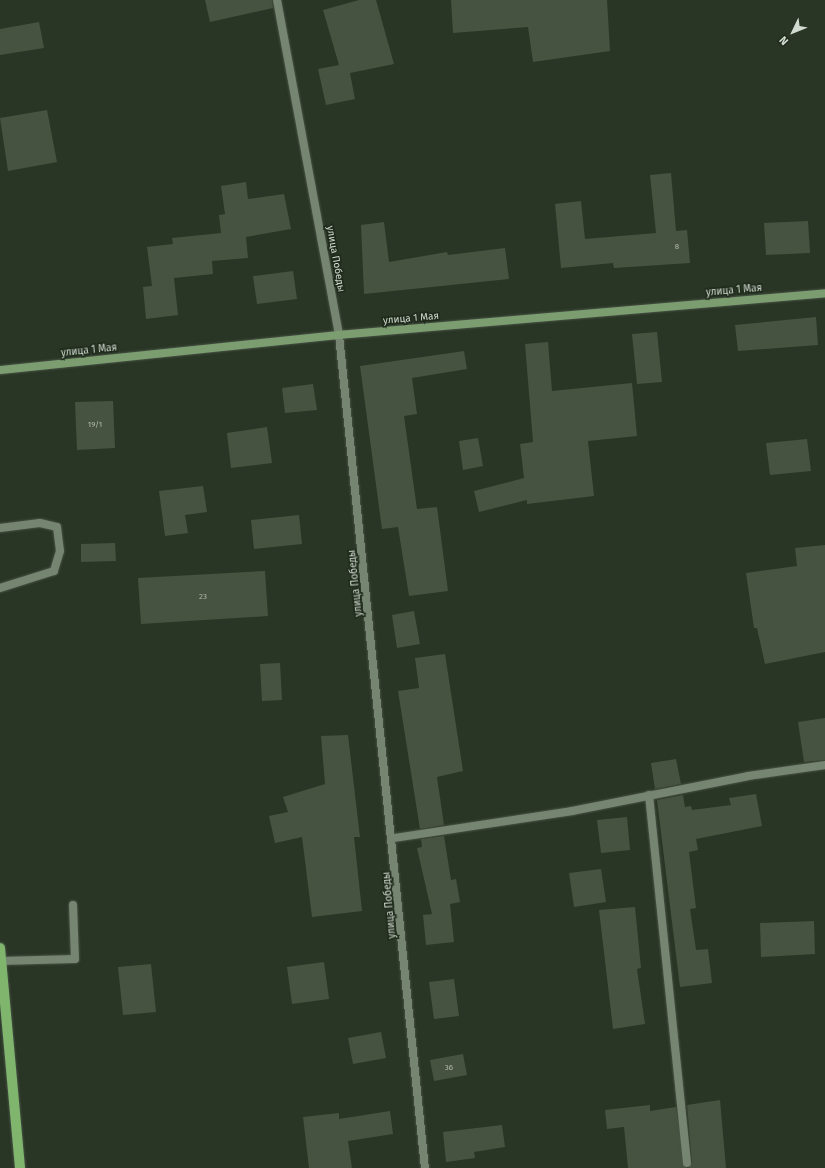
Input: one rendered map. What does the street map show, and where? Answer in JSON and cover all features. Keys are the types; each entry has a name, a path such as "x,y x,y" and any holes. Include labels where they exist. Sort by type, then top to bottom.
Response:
{"main road":[{"name":"улица 1 Мая","path":"0,370 339,335 825,293"},
{"path":"0,948 20,1168"}],"street":[{"name":"улица Победы","path":"278,0 339,335 394,838 425,1168"},
{"path":"0,528 40,523 57,527 60,551 54,571 0,588"},
{"path":"394,838 572,812 649,795 825,765"},
{"path":"649,795 687,1163"},
{"path":"1,961 75,959 74,905"}],"building":[{"path":"205,0 272,0 273,8 210,22"},
{"path":"359,0 376,0 394,64 350,73 355,99 326,105 318,69 339,65 323,10"},
{"path":"451,0 607,0 610,51 533,62 528,27 453,33"},
{"path":"39,22 44,48 0,55 0,29"},
{"path":"47,110 57,162 8,171 0,118"},
{"path":"671,173 676,231 687,230 690,263 614,268 613,263 561,268 555,204 581,201 585,239 656,233 650,175"},
{"path":"246,182 248,199 284,194 291,229 246,237 248,258 212,261 213,274 174,278 178,315 146,319 143,287 152,286 147,247 173,244 172,238 221,233 219,215 225,214 221,186"},
{"path":"808,221 810,253 766,255 764,223"},
{"path":"384,222 389,262 447,252 448,255 505,248 509,279 364,294 361,225"},
{"path":"293,271 297,299 257,304 253,276"},
{"path":"816,317 818,345 738,351 735,325"},
{"path":"657,332 662,382 637,384 632,334"},
{"path":"548,342 552,391 632,383 637,436 588,441 594,496 527,504 527,500 479,512 474,491 524,478 520,444 533,442 525,344"},
{"path":"464,351 467,369 412,378 417,414 404,416 417,509 437,507 448,591 409,596 398,527 382,529 360,366"},
{"path":"313,384 317,410 285,413 282,388"},
{"path":"113,401 115,448 77,450 75,402"},
{"path":"267,427 272,463 231,468 227,433"},
{"path":"478,438 483,466 463,470 459,441"},
{"path":"807,439 811,471 770,475 766,443"},
{"path":"203,486 207,512 185,515 188,533 165,536 159,491"},
{"path":"299,515 302,544 254,549 251,520"},
{"path":"115,543 116,561 81,562 81,544"},
{"path":"825,545 825,652 765,664 757,628 754,628 746,573 797,566 795,548"},
{"path":"265,571 268,616 141,624 138,578"},
{"path":"414,611 420,644 397,648 392,615"},
{"path":"445,654 463,771 437,777 444,825 420,829 398,691 419,688 415,658"},
{"path":"280,663 282,700 262,701 260,664"},
{"path":"825,718 825,760 804,762 798,722"},
{"path":"348,735 360,837 354,837 362,911 312,917 302,837 275,843 269,816 288,812 283,797 325,784 321,736"},
{"path":"676,759 681,784 655,789 651,763"},
{"path":"756,794 762,826 696,839 698,850 689,852 696,908 690,909 696,950 708,949 712,983 680,987 657,800 683,795 685,807 691,806 692,810 731,805 729,798"},
{"path":"627,817 630,850 601,853 597,820"},
{"path":"444,836 451,880 456,879 460,902 450,904 454,942 426,945 423,915 432,914 417,848 422,847 421,839"},
{"path":"601,869 606,902 574,907 569,873"},
{"path":"635,907 641,968 637,969 645,1024 613,1029 599,910"},
{"path":"814,921 815,954 761,957 760,923"},
{"path":"324,962 329,999 292,1004 287,967"},
{"path":"151,964 156,1012 123,1015 118,967"},
{"path":"454,979 459,1016 434,1019 429,982"},
{"path":"381,1032 386,1058 353,1064 348,1038"},
{"path":"463,1054 467,1075 434,1081 430,1060"},
{"path":"720,1100 726,1168 689,1168 692,1162 687,1105"},
{"path":"650,1105 650,1111 676,1107 685,1168 628,1168 624,1127 607,1129 605,1110"},
{"path":"390,1111 393,1134 348,1141 352,1168 309,1168 303,1117 339,1113 339,1119"},
{"path":"502,1125 505,1147 474,1152 475,1158 446,1162 443,1132"}]}
